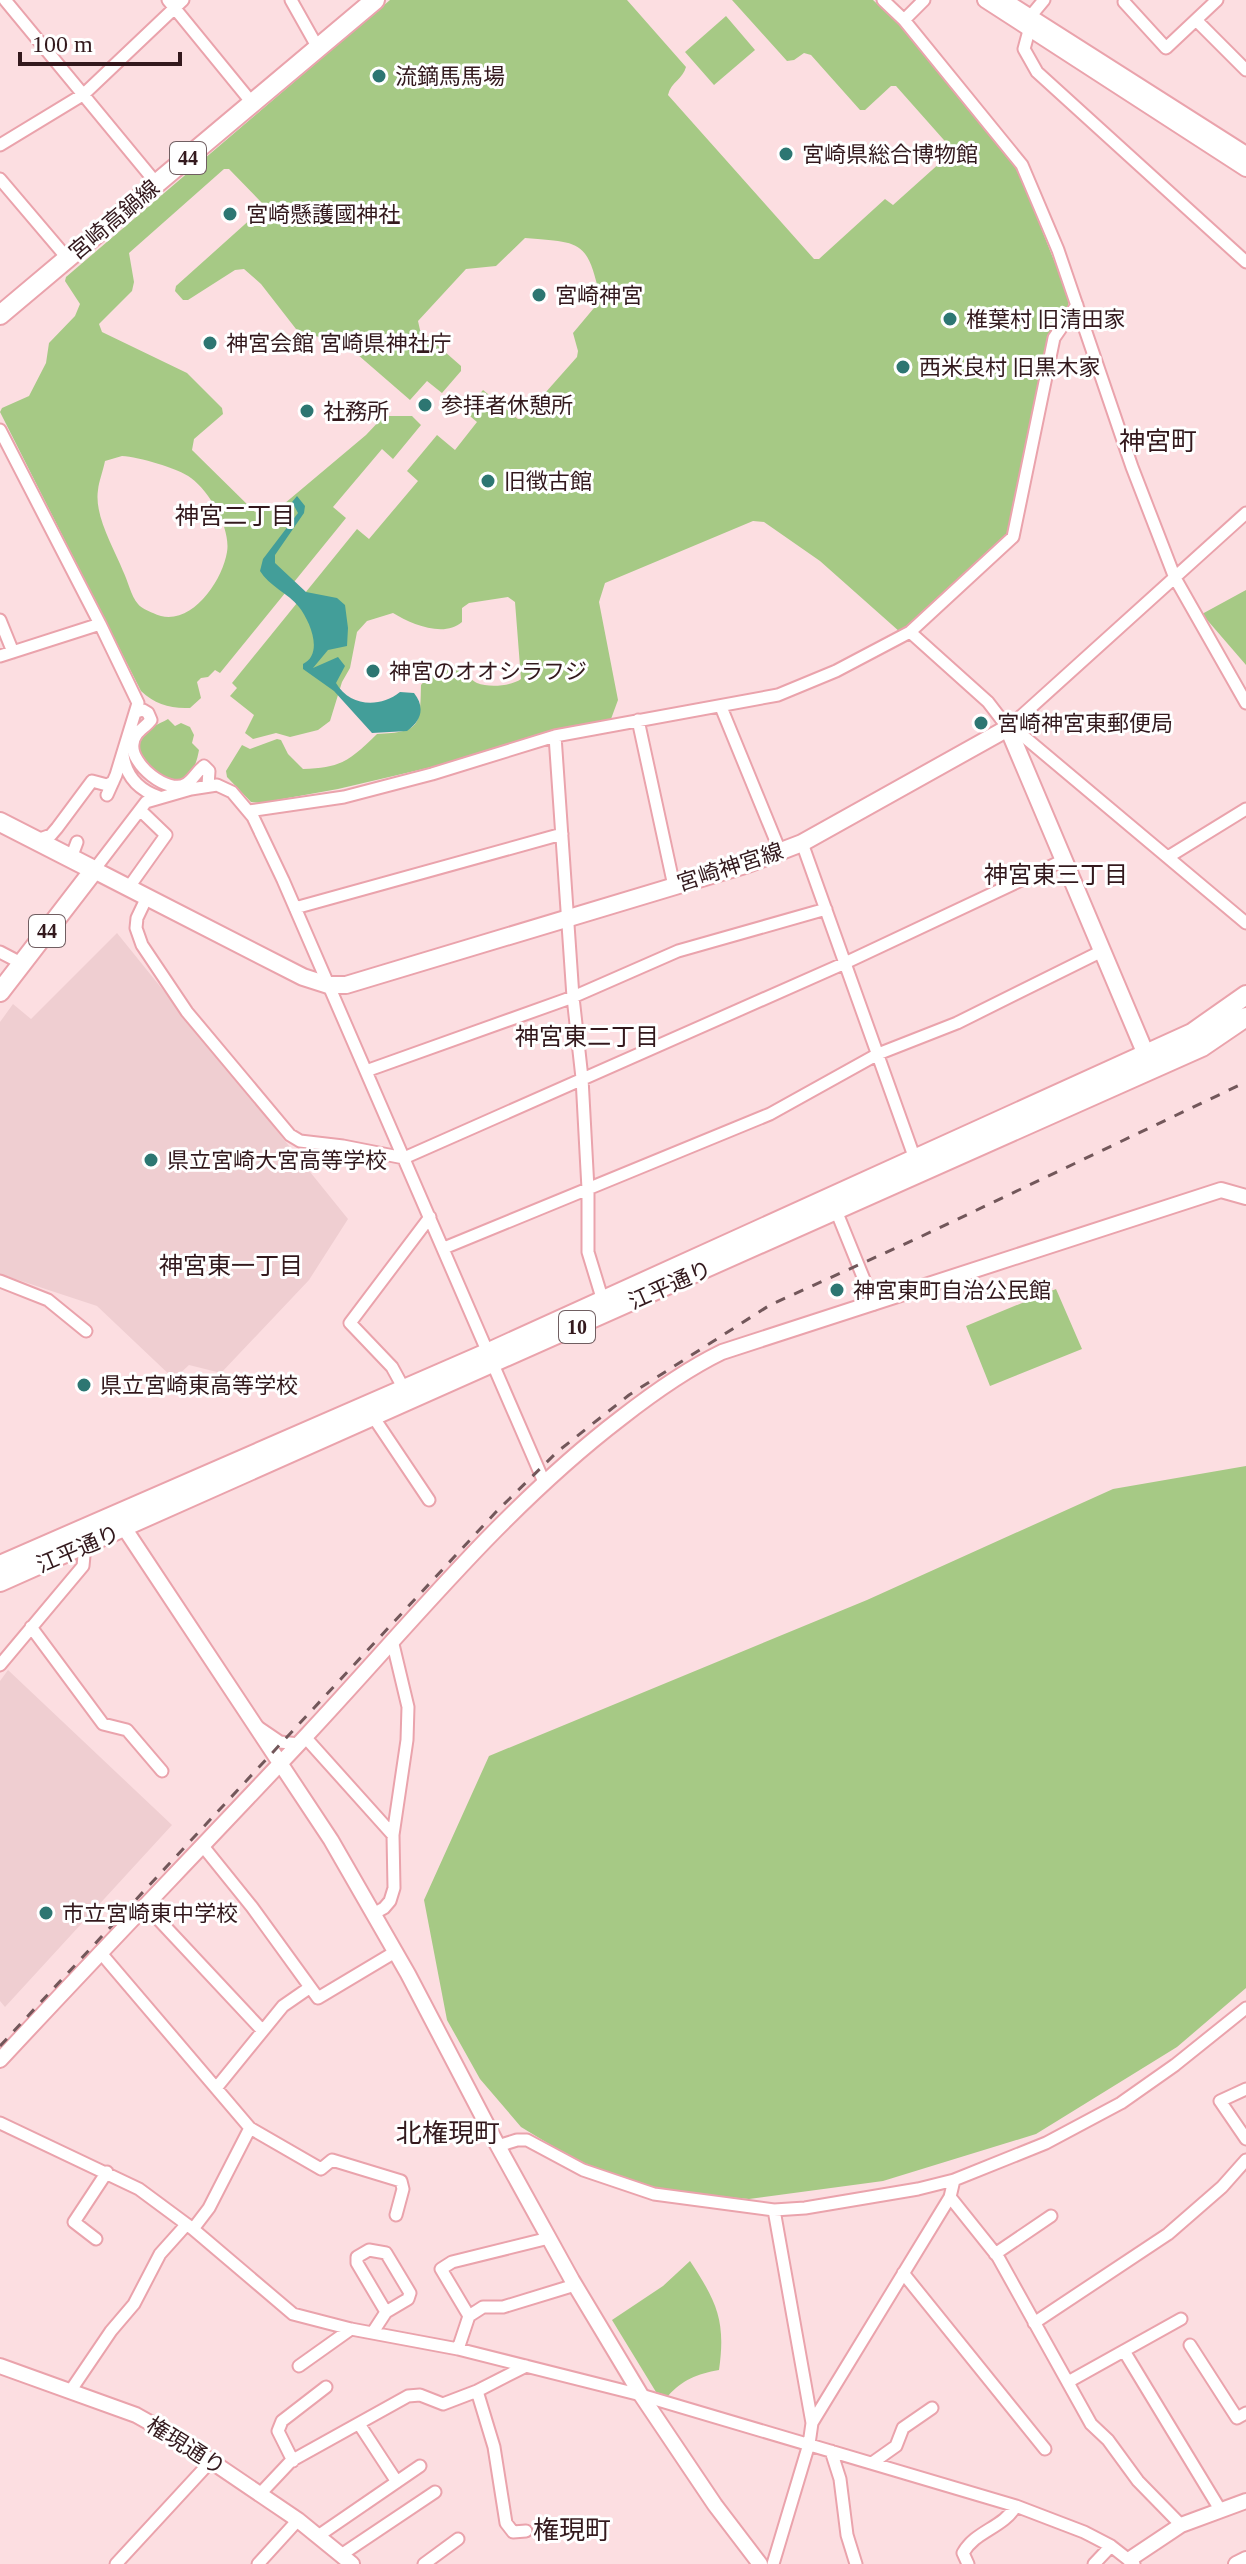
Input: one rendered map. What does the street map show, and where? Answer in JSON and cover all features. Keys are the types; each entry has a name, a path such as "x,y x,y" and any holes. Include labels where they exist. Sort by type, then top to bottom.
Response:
{"main road":[{"name":"宮崎高鍋線","path":"0,315 375,0"},
{"name":"宮崎神宮線","path":"328,985 346,985 745,865 802,843 1008,728"},
{"path":"1008,728 1149,1061"},
{"path":"0,822 37,840 74,850 94,870 303,977 328,985"},
{"name":"44","path":"0,992 94,870"},
{"name":"江平通り","path":"0,1565 122,1521 374,1418 603,1301 833,1204 915,1159 1149,1061 1202,1047 1242,1006"},
{"name":"江平通り","path":"0,1582 85,1545 122,1521 404,1389 492,1358 1149,1061"}],"street":[{"path":"5,0 157,184"},
{"path":"291,0 318,48"},
{"path":"883,0 904,20 1022,165 1058,250 1132,467 1175,578 1246,703"},
{"path":"904,20 924,0"},
{"path":"985,0 1031,24 1246,154"},
{"path":"1004,0 1031,24 1246,169"},
{"path":"1044,0 1034,12 1024,49 1037,72 1246,262"},
{"path":"1124,2 1166,48 1217,0"},
{"path":"0,145 84,94 175,3 253,104"},
{"path":"1196,20 1246,70"},
{"path":"1235,59 1246,48"},
{"path":"0,179 68,259"},
{"path":"249,811 344,797 555,736 778,695 836,671 910,632 1013,537 1054,338 1077,305"},
{"path":"0,430 137,700 136,712 107,795"},
{"path":"1008,728 1246,513"},
{"path":"0,620 13,652"},
{"path":"0,656 100,624"},
{"path":"910,632 988,702 1008,728 1022,735 1246,923"},
{"path":"721,707 780,851"},
{"path":"136,712 143,710 151,720 135,735 132,753 138,764 162,782 178,786 186,784 204,766 213,785"},
{"path":"638,720 674,886"},
{"path":"555,736 573,997 582,1078 588,1252 603,1301"},
{"path":"123,753 124,767 133,781 146,792 159,797"},
{"path":"37,840 51,835 92,781 107,785 113,782"},
{"path":"94,870 143,806 159,797 213,785 232,792 249,811 295,908 544,1482"},
{"path":"129,887 166,835 143,806"},
{"path":"1168,857 1246,809"},
{"path":"295,908 562,834"},
{"path":"802,843 915,1159"},
{"path":"147,897 137,918 136,928 142,945 187,1012 290,1135 300,1141 404,1158 845,963 1064,860"},
{"path":"366,1071 573,997 678,951 826,909"},
{"path":"444,1248 770,1114 878,1054 957,1023 1102,951"},
{"path":"0,952 21,963"},
{"path":"0,2060 302,1740 472,1554 544,1482 579,1450 695,1365 722,1352 1221,1190 1246,1197"},
{"path":"833,1204 874,1304"},
{"path":"404,1389 392,1367 350,1323 430,1217"},
{"path":"0,1281 48,1300 86,1331"},
{"path":"374,1418 429,1500"},
{"path":"122,1521 331,1840 575,2285 641,2395 715,2505 760,2564"},
{"path":"0,1665 83,1566 85,1545"},
{"path":"31,1627 103,1724 127,1730 162,1771"},
{"path":"373,1914 390,1901 394,1888 393,1835 407,1740 408,1707 392,1640"},
{"path":"252,1722 280,1742 302,1740"},
{"path":"302,1740 393,1835"},
{"path":"202,1845 318,1998 395,1952"},
{"path":"145,1905 262,2030"},
{"path":"100,1952 250,2128 321,2169 332,2160 401,2181 403,2189 396,2215"},
{"path":"217,2087 283,2006 309,1988"},
{"path":"498,2146 527,2140 583,2170 654,2194 774,2210 805,2208 954,2180 1046,2143 1121,2103 1175,2065 1246,2008"},
{"path":"1246,2089 1220,2101 1246,2139"},
{"path":"0,2123 139,2189 293,2314 526,2366 641,2395 809,2444 1016,2506 1084,2532 1111,2546 1132,2562 1181,2525 1246,2501"},
{"path":"71,2390 111,2331 134,2304 160,2254 209,2208 250,2128"},
{"path":"1034,2323 1168,2234 1222,2187 1246,2160"},
{"path":"96,2239 74,2222 107,2172"},
{"path":"812,2423 950,2197 954,2180"},
{"path":"950,2197 995,2254 1091,2424 1108,2440 1138,2481 1181,2525"},
{"path":"773,2564 809,2444 812,2423 774,2210"},
{"path":"995,2254 1051,2216"},
{"path":"469,2316 441,2269 452,2262 549,2238"},
{"path":"373,2332 386,2312 408,2299 410,2293 386,2253 369,2250 357,2257 357,2263 386,2312"},
{"path":"903,2273 1045,2449"},
{"path":"458,2349 469,2316 483,2307 503,2307 575,2285"},
{"path":"1068,2382 1181,2319"},
{"path":"299,2366 351,2329"},
{"path":"1190,2345 1237,2418 1246,2413"},
{"path":"1124,2351 1221,2511"},
{"path":"259,2495 293,2461 408,2396 420,2395 443,2404 526,2366"},
{"name":"権現通り","path":"2,2369 71,2390 136,2415 212,2460 298,2520 346,2559"},
{"path":"293,2461 278,2431 282,2421 326,2387"},
{"path":"477,2391 494,2447 506,2523 513,2532 526,2531"},
{"path":"872,2463 896,2446 903,2428 932,2408"},
{"path":"359,2424 397,2482"},
{"path":"831,2451 840,2479 847,2535 856,2564"},
{"path":"116,2564 212,2460"},
{"path":"318,2536 420,2466"},
{"path":"346,2559 435,2492"},
{"path":"968,2564 963,2553 968,2544 1009,2519 1016,2506"},
{"path":"258,2564 298,2520"},
{"path":"424,2564 458,2539"},
{"path":"1094,2564 1111,2546"},
{"path":"1236,2564 1246,2559"}],"shaded area":[{"name":"県立宮崎大宮高等学校","path":"117,933 348,1219 309,1280 221,1373 189,1365 174,1379 97,1306 0,1274 0,1022 13,1004 31,1019"},
{"name":"市立宮崎東中学校","path":"8,1670 172,1825 5,2007 0,2001 0,1681"}],"green space":[{"path":"390,0 627,0 686,67 668,95 814,259 819,259 885,199 893,205 951,153 951,148 896,86 891,86 865,110 860,110 811,55 804,53 787,61 732,0 873,0 901,26 1016,165 1069,298 1068,307 1049,334 1008,535 900,632 820,561 764,522 753,521 605,583 599,602 618,700 611,719 550,731 453,762 338,789 260,803 251,802 227,777 226,771 242,745 250,749 281,740 288,754 303,769 327,767 352,756 377,734 402,731 415,724 420,710 421,685 442,665 454,665 482,685 506,685 521,679 515,602 508,597 469,603 462,608 462,622 446,629 418,625 393,613 367,621 357,632 350,668 342,682 330,721 318,730 290,737 276,733 253,739 245,733 254,715 230,696 237,688 232,683 357,529 369,539 418,481 407,471 437,435 455,450 477,422 465,412 483,390 522,419 577,357 573,333 600,297 591,264 579,248 570,244 525,238 496,266 466,269 418,321 420,330 461,366 461,371 442,393 427,381 410,400 350,348 296,329 261,284 244,269 235,270 188,300 183,300 175,291 176,286 262,209 262,203 229,169 224,169 129,253 134,282 132,291 99,324 102,332 187,373 222,408 223,414 194,439 192,450 255,512 278,509 366,435 384,416 412,416 421,425 393,459 382,449 333,507 346,518 220,673 215,670 197,682 201,698 190,708 163,705 141,691 0,412 2,408 29,396 46,363 49,343 75,316 80,304 65,281","holes":["122,456 168,467 191,478 212,502 226,533 224,564 211,590 190,610 179,615 166,617 138,604 102,521 98,490 105,461"]},
{"path":"726,16 755,50 714,85 685,52"},
{"path":"1246,590 1246,665 1202,614"},
{"path":"168,719 175,726 181,723 190,727 194,735 192,743 199,750 192,770 186,777 175,781 154,770 138,751 143,734"},
{"path":"1056,1289 1082,1349 990,1386 966,1326"},
{"path":"1246,1466 1246,1988 1177,2047 1036,2134 883,2181 749,2199 681,2193 633,2182 577,2161 521,2127 480,2079 447,2020 424,1900 489,1756 867,1600 1113,1489"},
{"path":"690,2261 717,2312 721,2338 719,2370 690,2378 668,2396 656,2392 612,2320 663,2286"}],"water":[{"path":"297,496 305,506 304,513 275,555 275,563 306,592 337,598 345,605 348,628 347,646 328,650 313,668 338,657 345,666 336,683 357,701 375,703 400,692 414,693 421,708 416,722 407,731 372,733 334,691 303,669 303,664 313,653 314,645 307,620 295,602 260,571 263,559 298,513 292,502"}],"railway":[{"path":"0,2046 495,1513 557,1452 629,1395 770,1305 1246,1082"}],"place":[{"name":"流鏑馬馬場","path":"379,76"},
{"name":"宮崎県総合博物館","path":"786,154"},
{"name":"宮崎懸護國神社","path":"230,214"},
{"name":"宮崎神宮","path":"539,295"},
{"name":"椎葉村 旧清田家","path":"950,319"},
{"name":"神宮会館 宮崎県神社庁","path":"210,343"},
{"name":"西米良村 旧黒木家","path":"903,367"},
{"name":"参拝者休憩所","path":"425,405"},
{"name":"社務所","path":"307,411"},
{"name":"旧徴古館","path":"488,481"},
{"name":"神宮のオオシラフジ","path":"373,671"},
{"name":"宮崎神宮東郵便局","path":"981,723"},
{"name":"県立宮崎大宮高等学校","path":"151,1160"},
{"name":"神宮東町自治公民館","path":"837,1290"},
{"name":"県立宮崎東高等学校","path":"84,1385"},
{"name":"市立宮崎東中学校","path":"46,1913"}],"district":[{"name":"神宮町","path":"1158,441"},
{"name":"神宮二丁目","path":"235,516"},
{"name":"神宮東三丁目","path":"1056,875"},
{"name":"神宮東二丁目","path":"587,1037"},
{"name":"神宮東一丁目","path":"231,1266"},
{"name":"北権現町","path":"448,2133"},
{"name":"権現町","path":"572,2530"}]}
